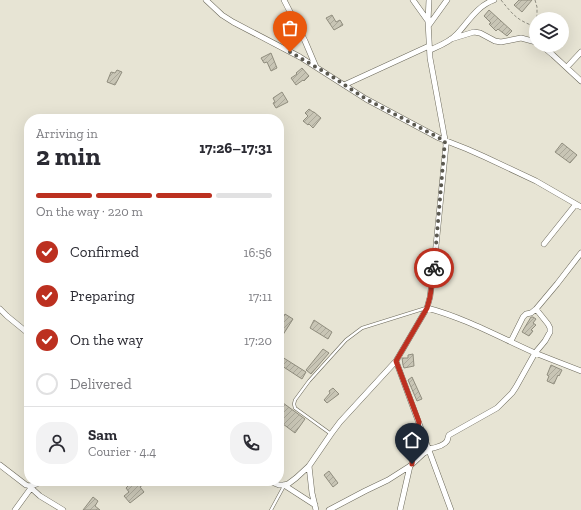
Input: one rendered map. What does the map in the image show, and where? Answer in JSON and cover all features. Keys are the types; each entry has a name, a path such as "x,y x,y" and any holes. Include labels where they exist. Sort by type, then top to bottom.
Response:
{"street":[{"path":"206,0 222,15 233,22 300,57 366,99 445,141 467,149 536,181 579,206 544,244"},
{"path":"284,0 305,40 316,67"},
{"path":"413,0 428,23"},
{"path":"284,485 296,478 309,466 330,434 396,361 427,308 434,266 445,141 432,71 428,23 429,0"},
{"path":"428,23 448,0"},
{"path":"451,39 481,8 494,0"},
{"path":"344,85 451,39 474,32 501,42 521,38 529,40"},
{"path":"549,52 581,81"},
{"path":"567,67 581,52"},
{"path":"511,341 523,317 536,309 581,253"},
{"path":"427,308 464,320 535,353 581,371"},
{"path":"0,309 24,330"},
{"path":"329,510 388,480 411,465 424,453 441,445 446,441 449,435 497,408 512,393 535,353 549,335 550,330 548,324 536,309"},
{"path":"396,361 451,510"},
{"path":"400,510 411,465 419,422"},
{"path":"0,465 24,483"},
{"path":"309,466 315,508"},
{"path":"284,485 315,508"},
{"path":"15,510 30,487 40,496 63,510"}],"lane":[{"path":"330,434 295,408 295,400 309,381 356,331 427,308"},
{"path":"271,510 283,486"}],"path":[{"path":"502,0 515,17 529,25"},
{"path":"535,0 537,12"}],"building":[{"path":"519,0 532,0 522,12 514,5"},
{"path":"489,10 512,31 507,36 498,29 496,31 489,24 491,23 484,16"},
{"path":"332,15 336,22 340,20 343,25 334,30 326,18"},
{"path":"271,53 277,68 271,71 267,62 264,63 261,58"},
{"path":"302,68 309,76 304,81 303,80 296,85 291,78"},
{"path":"117,70 122,72 115,85 107,82 111,72 115,73"},
{"path":"282,92 288,102 276,108 273,103 275,102 273,98"},
{"path":"309,109 321,118 313,128 303,121 308,116 305,113"},
{"path":"562,143 577,155 570,163 555,152"},
{"path":"285,314 293,319 284,333"},
{"path":"531,317 536,319 533,323 536,325 531,330 533,331 529,336 522,332"},
{"path":"314,320 332,332 328,339 310,328"},
{"path":"323,349 329,353 311,374 306,370"},
{"path":"413,354 414,366 404,368 402,358 408,358 408,355"},
{"path":"284,358 306,372 302,379 284,367"},
{"path":"551,365 562,370 554,384 547,381 549,376 547,375"},
{"path":"412,377 422,399 417,401 408,380"},
{"path":"333,388 339,394 327,403 324,400 330,393 329,391"},
{"path":"284,404 305,419 295,433 284,425"},
{"path":"329,471 338,483 333,487 324,475"},
{"path":"128,486 141,486 140,487 144,492 130,503 124,496 129,492 126,488"},
{"path":"93,497 98,501 95,506 100,510 83,510"}],"way so far":[{"path":"290,52 328,74 359,95 445,141 434,268"}],"route":[{"path":"412,464 419,422 396,361 427,308 434,268"}]}
